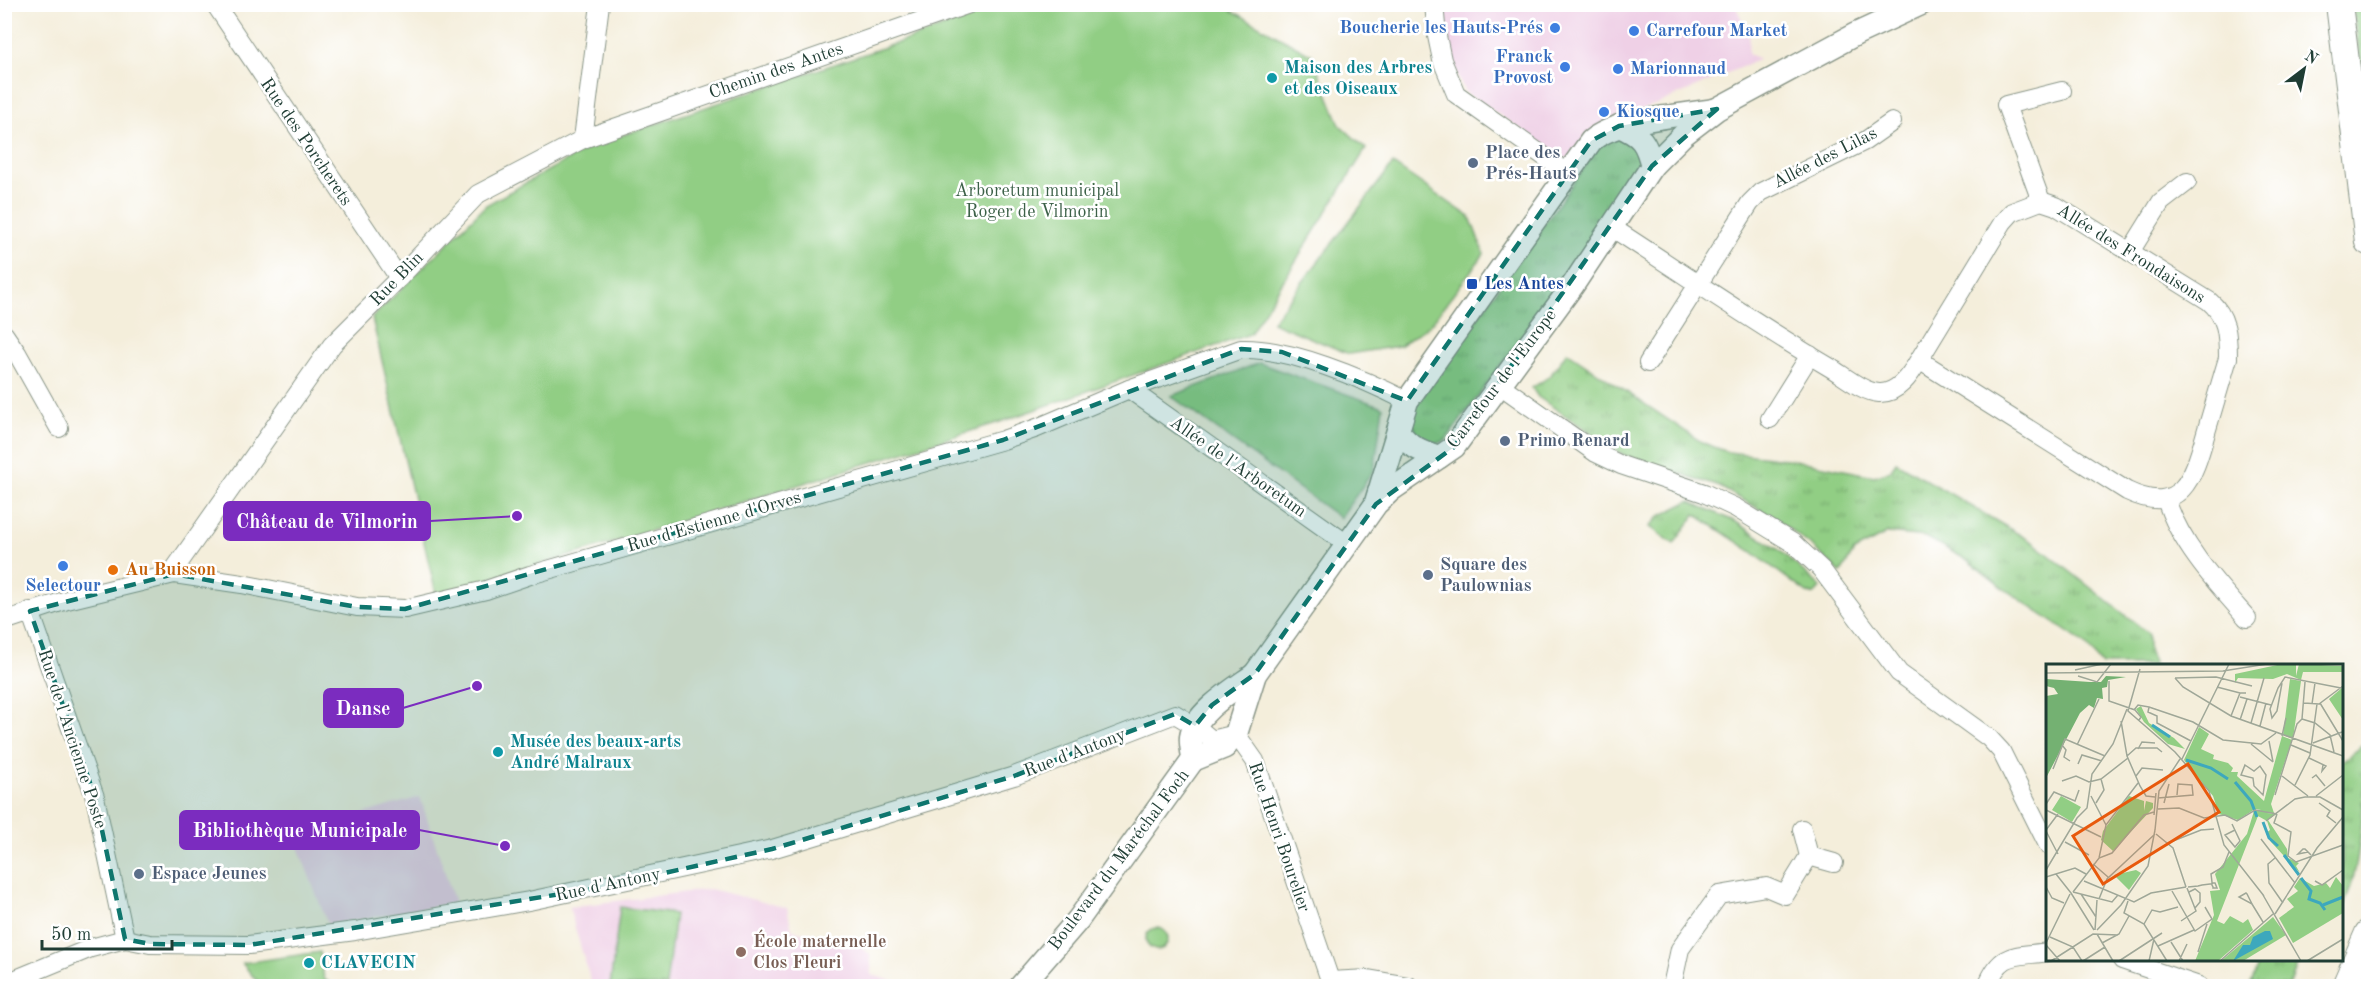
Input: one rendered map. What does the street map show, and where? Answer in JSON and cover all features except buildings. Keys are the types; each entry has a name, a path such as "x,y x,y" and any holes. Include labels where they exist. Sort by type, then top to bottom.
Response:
{"main road":[{"path":"2325,4 2355,136"},
{"path":"2339,4 2368,242"},
{"path":"2345,987 2368,933"}],"street":[{"name":"Rue des Porcherets","path":"215,4 399,278"},
{"path":"583,139 600,4"},
{"name":"Chemin des Antes","path":"583,139 969,4"},
{"path":"1434,4 1442,60 1456,94 1569,174"},
{"path":"1376,504 1407,401 1591,141 1599,134 1620,126 1717,109 1856,34 1921,4"},
{"path":"2041,201 2007,105 2062,91"},
{"name":"Carrefour de l'Europe","path":"1398,431 1406,442 1417,450 1439,457 1454,447 1500,385 1652,166 1683,135 1717,109"},
{"name":"Allée des Lilas","path":"1648,363 1750,203 1761,192 1865,141 1892,122"},
{"path":"1620,126 1634,132 1647,145 1652,166"},
{"name":"Rue Blin","path":"174,574 176,567 332,345 478,194 583,139"},
{"path":"2130,252 2161,202 2187,182"},
{"name":"Allée des Frondaisons","path":"1611,227 1809,355 1867,389 1879,393 1894,389 1904,382 2003,222 2012,212 2041,201 2056,206 2209,301 2223,316 2228,358 2194,471 2180,490 2166,499"},
{"path":"4,334 59,428"},
{"name":"Rue d'Estienne d'Orves","path":"4,621 30,611 108,589 174,574 242,584 357,607 405,609 486,590 530,575 1003,440 1241,349 1255,348 1282,352 1381,388 1407,401"},
{"path":"1770,420 1809,355"},
{"path":"1919,360 2127,491 2153,500 2166,499 2173,519 2215,582 2247,618"},
{"path":"1500,385 1596,453 1621,465 1720,500 1793,543 1821,569 1899,674 1989,738 2001,751 2046,841"},
{"name":"Allée de l'Arboretum","path":"1129,390 1347,544"},
{"path":"1255,674 1212,705 1196,726 1191,736 1193,760 1225,747 1236,735 1255,674 1376,504 1439,457"},
{"name":"Rue de l'Ancienne Poste","path":"30,611 95,797 125,939"},
{"name":"Rue d'Antony","path":"4,984 25,981 91,948 125,939 150,944 249,945 355,931 597,888 772,849 1014,776 1175,714 1196,726"},
{"path":"1196,726 1212,740 1236,735"},
{"name":"Rue Henri Bourelier","path":"1236,735 1255,761 1331,984"},
{"name":"Boulevard du Maréchal Foch","path":"1021,987 1078,920 1193,760"},
{"path":"1672,987 1680,950 1719,895 1766,887 1785,895 1809,856 1802,829"},
{"path":"1809,856 1834,863"},
{"path":"1987,987 2001,961 2009,957 2046,952"},
{"path":"2125,961 2199,987"},
{"path":"1331,984 1368,979 1410,987"}],"highlighted area":[{"path":"1717,109 1652,166 1454,447 1376,504 1255,674 1212,705 1195,726 1175,714 1014,776 772,849 597,888 249,945 150,944 125,939 95,797 30,611 174,574 357,607 405,609 1003,440 1241,349 1282,352 1407,401 1591,141 1619,126"}],"shaded area":[{"path":"1442,5 1735,5 1749,35 1748,54 1760,59 1657,104 1612,119 1567,160 1465,92 1456,73 1442,17"},
{"path":"420,797 455,903 328,925 293,834"},
{"path":"710,889 787,908 792,930 854,943 870,954 872,975 909,986 592,986 569,907"}],"green space":[{"name":"Arboretum municipal Roger de Vilmorin","path":"1006,5 1228,5 1231,10 1312,55 1340,125 1366,149 1250,334 1000,422 589,550 436,594 372,318 486,205 596,144"},
{"path":"2352,5 2368,5 2368,112"},
{"path":"1619,138 1636,148 1642,172 1445,441 1434,444 1419,436 1410,421 1415,405 1604,140"},
{"path":"1393,164 1470,217 1484,254 1430,325 1399,346 1349,354 1272,322"},
{"path":"1567,352 1703,443 1728,452 1794,460 1874,476 1890,471 1896,462 2034,543 2148,633 2148,650 2154,664 2101,664 2085,644 2006,590 1967,560 1926,537 1888,533 1854,551 1841,573 1814,548 1775,518 1720,487 1624,455 1538,397 1532,388 1550,376"},
{"path":"1259,363 1383,407 1374,470 1340,518 1171,396"},
{"path":"1689,501 1736,522 1778,549 1821,587 1814,595 1807,593 1748,549 1695,514 1674,544 1650,527 1660,516"},
{"path":"2367,743 2358,851 2349,892 2343,906 2343,760"},
{"path":"620,907 675,914 666,986 610,986"},
{"path":"1157,928 1165,931 1168,939 1165,947 1157,950 1149,947 1146,939 1149,931"},
{"path":"320,952 324,979 334,986 261,986 242,963"},
{"path":"2260,961 2299,961 2289,986 2250,986"}],"place":[{"name":"Boucherie les Hauts-Prés","path":"1555,28"},
{"name":"Carrefour Market","path":"1634,31"},
{"name":"Franck Provost","path":"1565,67"},
{"name":"Marionnaud","path":"1618,69"},
{"name":"Maison des Arbres et des Oiseaux","path":"1272,78"},
{"name":"Kiosque","path":"1604,112"},
{"name":"Place des Prés-Hauts","path":"1473,163"},
{"name":"Les Antes","path":"1472,284"},
{"name":"Primo Renard","path":"1505,441"},
{"name":"Château de Vilmorin","path":"517,516"},
{"name":"Selectour","path":"63,566"},
{"name":"Au Buisson","path":"113,570"},
{"name":"Square des Paulownias","path":"1428,575"},
{"name":"Danse","path":"477,686"},
{"name":"Musée des beaux-arts André Malraux","path":"498,752"},
{"name":"Bibliothèque Municipale","path":"505,846"},
{"name":"Espace Jeunes","path":"139,874"},
{"name":"École maternelle Clos Fleuri","path":"741,952"},
{"name":"CLAVECIN","path":"309,963"}]}
